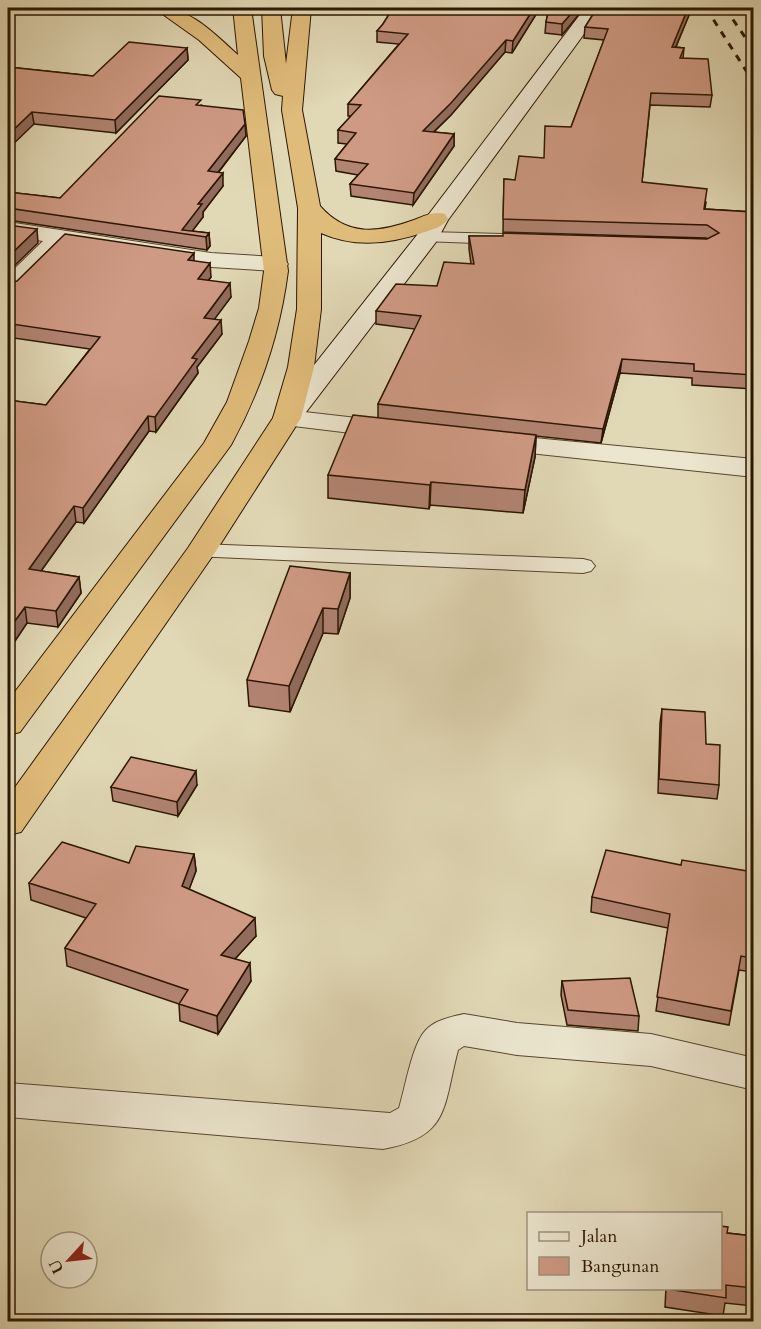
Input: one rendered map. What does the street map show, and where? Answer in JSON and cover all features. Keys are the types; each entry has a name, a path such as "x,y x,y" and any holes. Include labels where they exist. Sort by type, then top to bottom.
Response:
{"highway":[{"path":"163,8 206,36 253,78"},
{"path":"8,724 217,445 241,402 262,341 271,308 276,264 242,8"},
{"path":"271,8 274,56 280,85 292,110"},
{"path":"8,823 201,551 287,418 301,367 309,309 309,208 292,110 302,8"},
{"path":"309,208 327,227 362,236 397,234 432,228"}],"street":[{"path":"287,418 432,228 594,8"},
{"path":"8,229 211,260 276,264"},
{"path":"8,288 62,237"},
{"path":"287,418 413,433"},
{"path":"470,439 753,468"},
{"path":"8,1100 383,1132 400,1129 418,1118 439,1042 451,1033 464,1030 527,1040 651,1050 753,1074"}],"lane":[{"path":"432,228 520,240"},
{"path":"201,551 583,566"}],"building":[{"path":"393,8 534,8 513,41 506,40 451,103 423,131 454,134 414,193 350,184 368,164 335,159 356,133 338,130 361,105 348,104 408,34 377,31"},
{"path":"549,8 576,8 562,24 546,22"},
{"path":"597,8 688,8 672,47 684,48 680,58 708,59 712,95 651,93 642,182 707,189 704,209 753,212 753,375 694,371 694,364 622,359 603,429 378,404 421,316 376,311 396,284 437,286 444,262 474,264 469,236 503,236 503,233 707,239 719,233 707,225 503,219 504,179 515,180 519,156 544,158 545,126 571,127 608,29 585,27"},
{"path":"129,42 187,48 115,120 32,112 8,135 8,67 93,76"},
{"path":"159,96 201,100 196,105 243,110 245,124 208,171 223,173 198,204 202,204 182,230 209,233 206,237 8,208 8,192 60,198"},
{"path":"8,225 37,229 8,257"},
{"path":"65,234 194,253 188,260 210,263 198,279 230,283 204,318 221,320 192,358 197,359 155,417 148,416 83,508 74,506 29,569 79,577 56,611 25,607 12,625 8,624 8,400 46,405 100,337 12,324 8,330 8,283 17,281"},
{"path":"353,415 536,435 525,490 431,482 430,485 328,475"},
{"path":"290,566 350,573 338,609 323,608 289,686 247,680"},
{"path":"662,709 705,712 706,744 720,745 719,785 659,779"},
{"path":"131,757 196,771 177,802 111,787"},
{"path":"62,842 129,863 136,846 194,854 182,886 255,918 221,955 250,963 217,1016 179,1004 188,990 65,948 96,904 29,883"},
{"path":"606,850 681,865 682,860 753,872 753,958 741,956 731,1011 657,997 670,914 592,897"},
{"path":"630,978 639,1016 568,1010 562,981"},
{"path":"722,1226 728,1227 727,1233 753,1236 753,1288 726,1285 726,1298 674,1290 722,1290"}],"railway":[{"path":"706,8 754,83"},
{"path":"725,8 754,50"}]}
